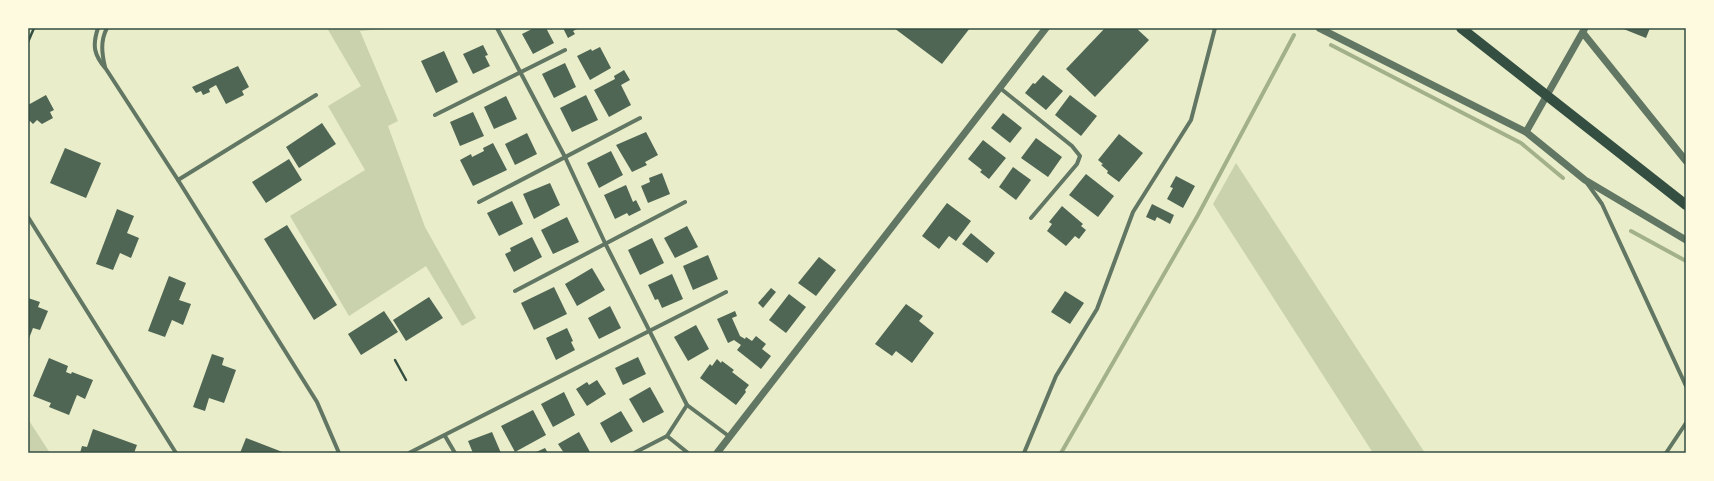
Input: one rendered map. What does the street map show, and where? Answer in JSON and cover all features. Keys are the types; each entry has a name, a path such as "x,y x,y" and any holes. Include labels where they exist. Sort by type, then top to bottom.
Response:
{"main road":[{"path":"1461,28 1686,205"}],"street":[{"path":"98,28 94,47 97,59 106,69 178,180 317,402 339,453"},
{"path":"106,69 102,53 103,35 107,28"},
{"path":"497,28 565,157 605,243 687,405 730,436"},
{"path":"717,453 1046,28"},
{"path":"1024,453 1056,376 1097,309 1133,212 1191,120 1215,28"},
{"path":"1319,28 1526,132 1585,180 1686,240"},
{"path":"1526,132 1584,31 1686,161"},
{"path":"434,115 564,50"},
{"path":"1000,88 1072,146 1080,156 1077,164 1031,218"},
{"path":"178,180 316,95"},
{"path":"479,202 640,118"},
{"path":"1585,180 1602,204 1686,386"},
{"path":"515,291 685,202"},
{"path":"28,217 176,453"},
{"path":"409,453 726,292"},
{"path":"634,453 667,436 687,405"},
{"path":"1666,453 1686,423"},
{"path":"445,436 456,453"},
{"path":"667,436 688,453"}],"path":[{"path":"28,42 34,28"},
{"path":"395,360 406,380"}],"green space":[{"path":"327,28 394,28 360,31 398,121 388,126 425,227 476,318 462,326 426,266 349,316 290,216 365,170 328,106 361,86"},
{"path":"1236,163 1425,453 1373,453 1213,204"},
{"path":"28,419 50,453 28,453"}],"building":[{"path":"534,28 546,28 554,43 533,54 522,34"},
{"path":"563,28 579,28 573,31 575,34 568,38"},
{"path":"894,28 970,28 942,64"},
{"path":"1105,28 1136,28 1149,40 1095,97 1066,69"},
{"path":"1621,28 1650,28 1646,38"},
{"path":"483,45 488,55 485,56 490,66 473,74 463,54"},
{"path":"600,47 611,68 590,80 577,56 591,49 592,51"},
{"path":"444,51 458,82 436,93 421,61"},
{"path":"565,63 576,87 554,98 542,74"},
{"path":"238,66 249,87 242,91 244,95 226,104 216,85 209,89 210,92 203,95 201,91 196,93 192,87"},
{"path":"624,70 630,80 621,85 631,105 609,117 594,90 615,79 614,76"},
{"path":"1043,75 1063,91 1046,110 1025,93 1033,83 1035,84"},
{"path":"46,95 54,110 50,112 53,118 42,124 37,120 33,124 30,121 28,122 28,105"},
{"path":"586,95 598,120 572,132 560,108"},
{"path":"1070,95 1097,116 1081,136 1055,115"},
{"path":"506,96 517,119 494,129 484,107"},
{"path":"473,112 484,136 460,146 450,122"},
{"path":"1003,113 1022,128 1010,143 991,128"},
{"path":"322,123 336,144 299,168 286,147"},
{"path":"646,132 658,155 645,162 647,165 632,172 616,145"},
{"path":"527,133 537,154 515,165 505,144"},
{"path":"1119,134 1143,153 1119,182 1107,173 1108,171 1098,160"},
{"path":"1036,138 1062,157 1048,177 1021,158"},
{"path":"983,140 1006,158 989,179 980,172 982,170 968,159"},
{"path":"493,143 507,170 473,186 460,160 471,154 472,157 484,151 483,148"},
{"path":"65,148 101,163 86,198 50,183"},
{"path":"611,151 623,175 599,188 587,163"},
{"path":"289,159 302,180 266,203 252,182"},
{"path":"1013,167 1031,180 1016,200 999,187"},
{"path":"662,173 670,194 648,203 641,186 650,182 649,178"},
{"path":"1086,174 1114,196 1098,217 1069,195"},
{"path":"1176,176 1195,186 1183,208 1167,199 1173,188 1170,187"},
{"path":"550,183 560,205 534,219 523,194"},
{"path":"626,185 633,202 636,200 641,210 629,216 627,213 615,219 604,195"},
{"path":"512,201 523,224 499,236 487,213"},
{"path":"947,203 971,221 956,241 949,236 939,249 922,236"},
{"path":"1152,204 1174,215 1170,224 1157,217 1155,221 1146,217"},
{"path":"1062,206 1083,224 1081,226 1086,230 1079,239 1075,236 1066,246 1047,231 1052,224 1049,222"},
{"path":"117,209 134,216 127,233 139,238 131,258 120,253 113,270 96,264"},
{"path":"567,217 579,242 553,254 541,230"},
{"path":"287,225 337,305 314,320 264,239"},
{"path":"687,226 698,247 675,258 664,238"},
{"path":"971,233 995,253 987,263 962,244"},
{"path":"532,237 542,257 514,272 505,254 511,251 510,248"},
{"path":"652,238 664,263 640,275 628,250"},
{"path":"708,255 718,279 693,290 683,266"},
{"path":"819,257 836,270 816,296 798,283"},
{"path":"592,268 605,290 577,306 565,284"},
{"path":"672,274 683,299 662,308 658,299 655,300 648,285"},
{"path":"169,276 186,283 179,300 191,304 183,325 172,320 165,337 148,331"},
{"path":"554,287 567,314 534,330 521,303"},
{"path":"771,288 776,292 763,308 758,303"},
{"path":"1065,291 1084,303 1070,324 1051,312"},
{"path":"789,294 806,307 786,333 769,320"},
{"path":"429,297 443,318 406,341 393,320"},
{"path":"28,298 40,302 38,307 48,311 40,330 33,328 28,341"},
{"path":"906,304 923,316 919,321 934,333 912,363 896,351 892,356 875,344"},
{"path":"610,306 621,328 599,339 588,318"},
{"path":"384,311 398,332 361,355 348,334"},
{"path":"735,311 737,316 732,318 740,336 745,339 746,337 752,341 756,336 766,344 762,349 771,356 761,369 737,350 741,345 734,340 728,343 717,319"},
{"path":"696,325 709,349 688,361 674,337"},
{"path":"567,328 575,350 556,360 546,338"},
{"path":"212,354 224,358 222,365 236,370 224,403 209,398 205,411 193,407"},
{"path":"638,357 646,374 623,385 615,368"},
{"path":"49,358 68,366 66,372 71,374 72,372 93,380 85,399 77,395 69,415 49,407 51,403 33,396"},
{"path":"717,359 734,370 732,372 749,385 745,390 746,392 736,405 700,378 710,364 712,366"},
{"path":"597,380 606,394 587,406 576,389 587,382 589,385"},
{"path":"650,387 664,412 643,423 629,399"},
{"path":"564,392 575,415 553,427 541,404"},
{"path":"533,410 546,435 515,452 501,426"},
{"path":"621,411 633,431 611,443 600,423"},
{"path":"93,429 137,445 134,453 80,453 82,446 87,447"},
{"path":"492,432 501,453 473,453 468,441"},
{"path":"579,432 590,452 564,453 558,444"},
{"path":"246,438 285,453 240,453"},
{"path":"545,448 548,453 534,453"}],"waterway":[{"path":"1061,453 1198,215 1294,35"},
{"path":"1331,45 1521,143 1563,178"},
{"path":"1631,231 1686,261"}]}
